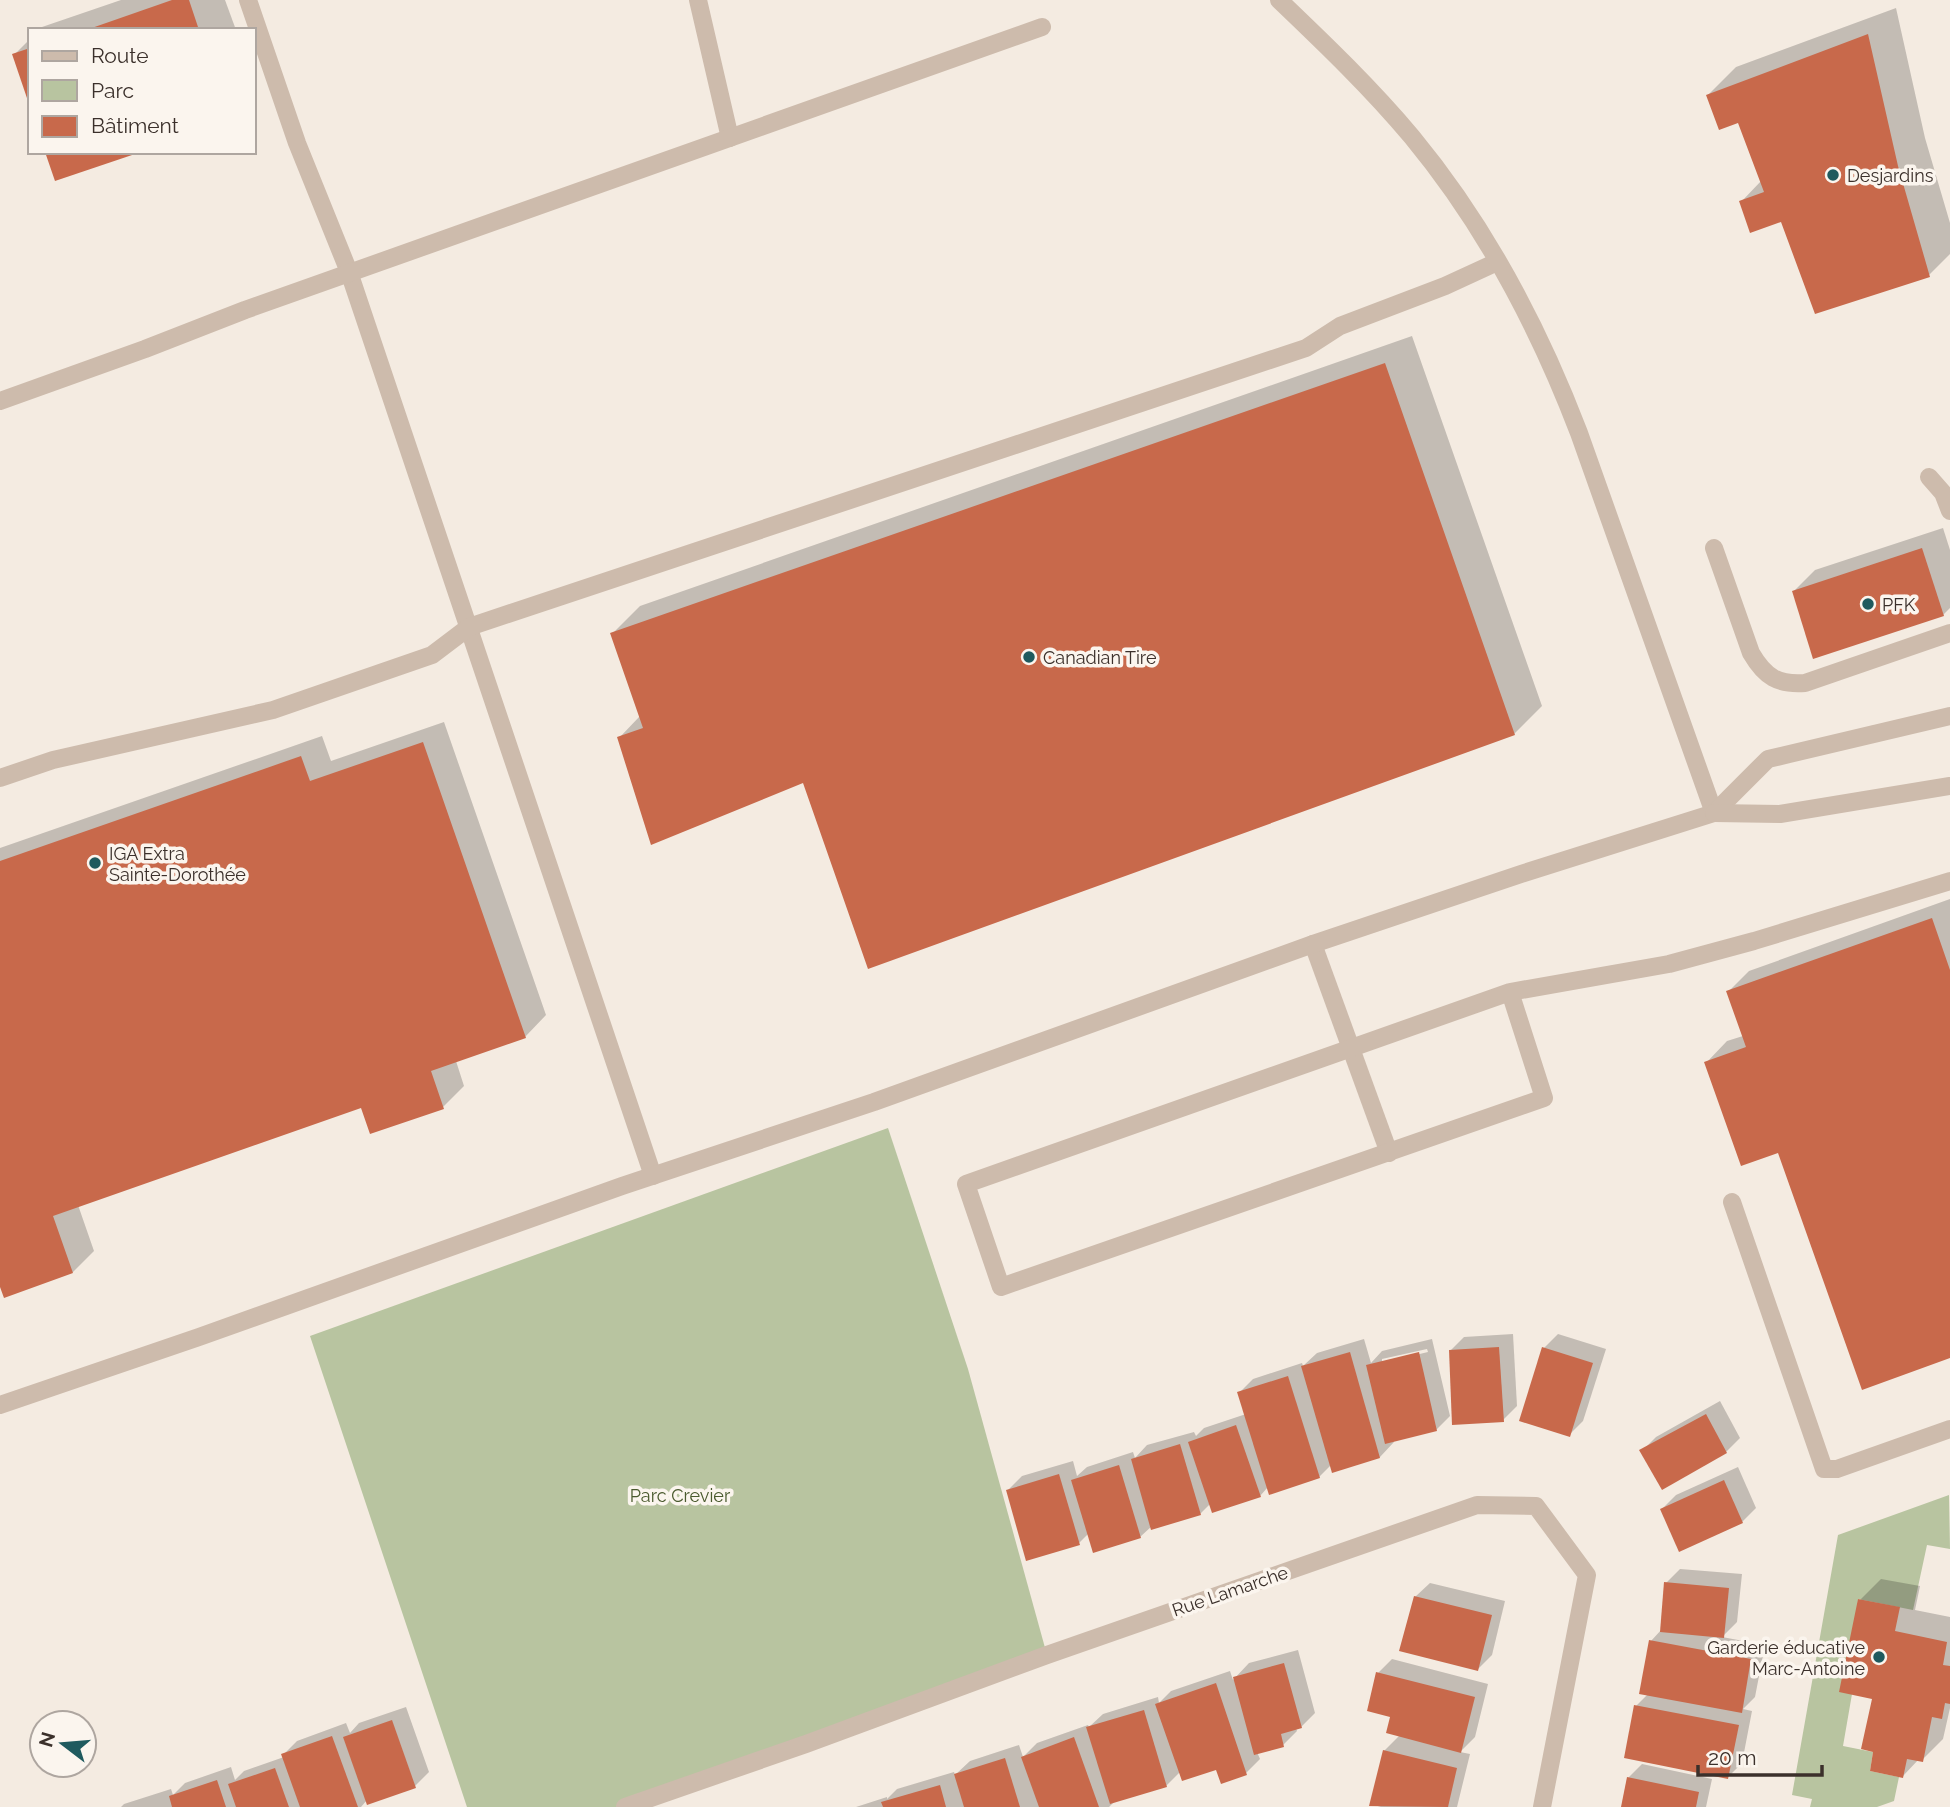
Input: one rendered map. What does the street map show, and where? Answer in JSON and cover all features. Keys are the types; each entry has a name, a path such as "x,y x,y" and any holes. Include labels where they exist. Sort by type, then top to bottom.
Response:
{"street":[{"path":"248,0 298,143 349,272 653,1176"},
{"path":"698,0 730,138"},
{"path":"1279,0 1360,78 1413,138 1446,181 1497,262 1539,337 1559,380 1714,813"},
{"path":"0,401 349,272 1042,27"},
{"path":"0,778 53,760 273,710 432,654 469,627 1306,348 1339,326 1445,286 1497,262"},
{"path":"1929,477 1943,493 1950,511"},
{"path":"1714,548 1751,653 1760,668 1777,680 1791,684 1805,683 1950,633"},
{"path":"1714,813 1768,759 1950,716"},
{"path":"0,1405 653,1176 874,1102 1312,944 1534,870 1714,813 1780,814 1950,786"},
{"path":"1510,992 1544,1098 1001,1287 966,1184 1510,992 1669,964 1950,881"},
{"path":"1312,944 1389,1153"},
{"path":"1732,1202 1824,1469 1837,1469 1950,1429"},
{"name":"Rue Lamarche","path":"625,1807 1047,1655 1477,1505 1536,1506 1587,1575 1542,1807"}],"green space":[{"name":"Parc Crevier","path":"888,1128 968,1369 1047,1655 622,1807 467,1807 310,1336"},
{"path":"1949,1495 1950,1549 1927,1545 1913,1610 1858,1599 1852,1694 1843,1746 1873,1752 1870,1771 1899,1777 1894,1801 1877,1807 1810,1807 1812,1799 1792,1795 1838,1535"}],"building":[{"path":"172,0 189,0 198,28 92,28"},
{"path":"1868,34 1898,166 1930,277 1815,314 1781,222 1750,233 1739,201 1764,192 1738,123 1719,130 1706,95"},
{"path":"28,49 28,101 12,54"},
{"path":"46,154 135,154 55,181"},
{"path":"1385,363 1515,735 868,969 803,783 651,845 617,737 643,728 610,633"},
{"name":"PFK","path":"1922,548 1944,616 1813,659 1792,591"},
{"path":"423,742 526,1038 431,1071 444,1109 370,1134 361,1108 53,1216 73,1273 4,1298 0,1287 0,861 301,756 310,781"},
{"path":"1932,918 1950,970 1950,1358 1862,1390 1778,1153 1741,1166 1704,1062 1746,1047 1726,991"},
{"path":"1499,1347 1504,1422 1452,1425 1449,1350"},
{"path":"1542,1347 1593,1363 1570,1437 1519,1421"},
{"path":"1350,1352 1380,1458 1332,1473 1301,1366"},
{"path":"1419,1352 1437,1431 1385,1444 1366,1365"},
{"path":"1288,1376 1320,1478 1269,1495 1237,1392"},
{"path":"1706,1414 1727,1453 1662,1490 1639,1450"},
{"path":"1236,1425 1261,1497 1212,1513 1188,1442"},
{"path":"1180,1444 1201,1515 1151,1530 1131,1459"},
{"path":"1119,1465 1141,1538 1093,1553 1071,1480"},
{"path":"1059,1474 1080,1545 1026,1561 1006,1490"},
{"path":"1724,1480 1743,1523 1679,1552 1660,1509"},
{"path":"1664,1582 1729,1588 1724,1638 1660,1632"},
{"path":"1414,1596 1492,1615 1478,1671 1399,1651"},
{"path":"1858,1599 1900,1607 1895,1631 1947,1642 1943,1665 1950,1666 1950,1704 1945,1703 1942,1719 1932,1717 1923,1762 1907,1759 1903,1778 1870,1771 1873,1752 1861,1749 1872,1699 1839,1692"},
{"path":"1649,1640 1751,1659 1742,1713 1639,1694"},
{"path":"1284,1663 1302,1728 1281,1734 1284,1747 1254,1755 1233,1677"},
{"path":"1376,1672 1475,1697 1461,1753 1386,1733 1390,1717 1367,1711"},
{"path":"1216,1683 1247,1775 1221,1784 1216,1770 1182,1781 1155,1704"},
{"path":"1634,1705 1739,1725 1728,1779 1624,1758"},
{"path":"1144,1710 1167,1787 1110,1804 1086,1727"},
{"path":"392,1720 416,1788 367,1805 343,1737"},
{"path":"332,1736 358,1807 300,1807 281,1754"},
{"path":"1074,1737 1099,1807 1039,1807 1021,1757"},
{"path":"1383,1750 1457,1768 1448,1807 1369,1806"},
{"path":"1005,1758 1020,1807 964,1807 954,1774"},
{"path":"275,1768 289,1807 236,1807 228,1784"},
{"path":"1627,1777 1699,1792 1696,1807 1621,1807"},
{"path":"217,1780 226,1807 172,1807 169,1796"},
{"path":"940,1785 946,1807 883,1807 881,1802"}],"place":[{"name":"Desjardins","path":"1833,175"},
{"name":"PFK","path":"1868,604"},
{"name":"Canadian Tire","path":"1029,657"},
{"name":"IGA Extra Sainte-Dorothée","path":"95,863"},
{"name":"Garderie éducative Marc-Antoine","path":"1879,1657"}]}
